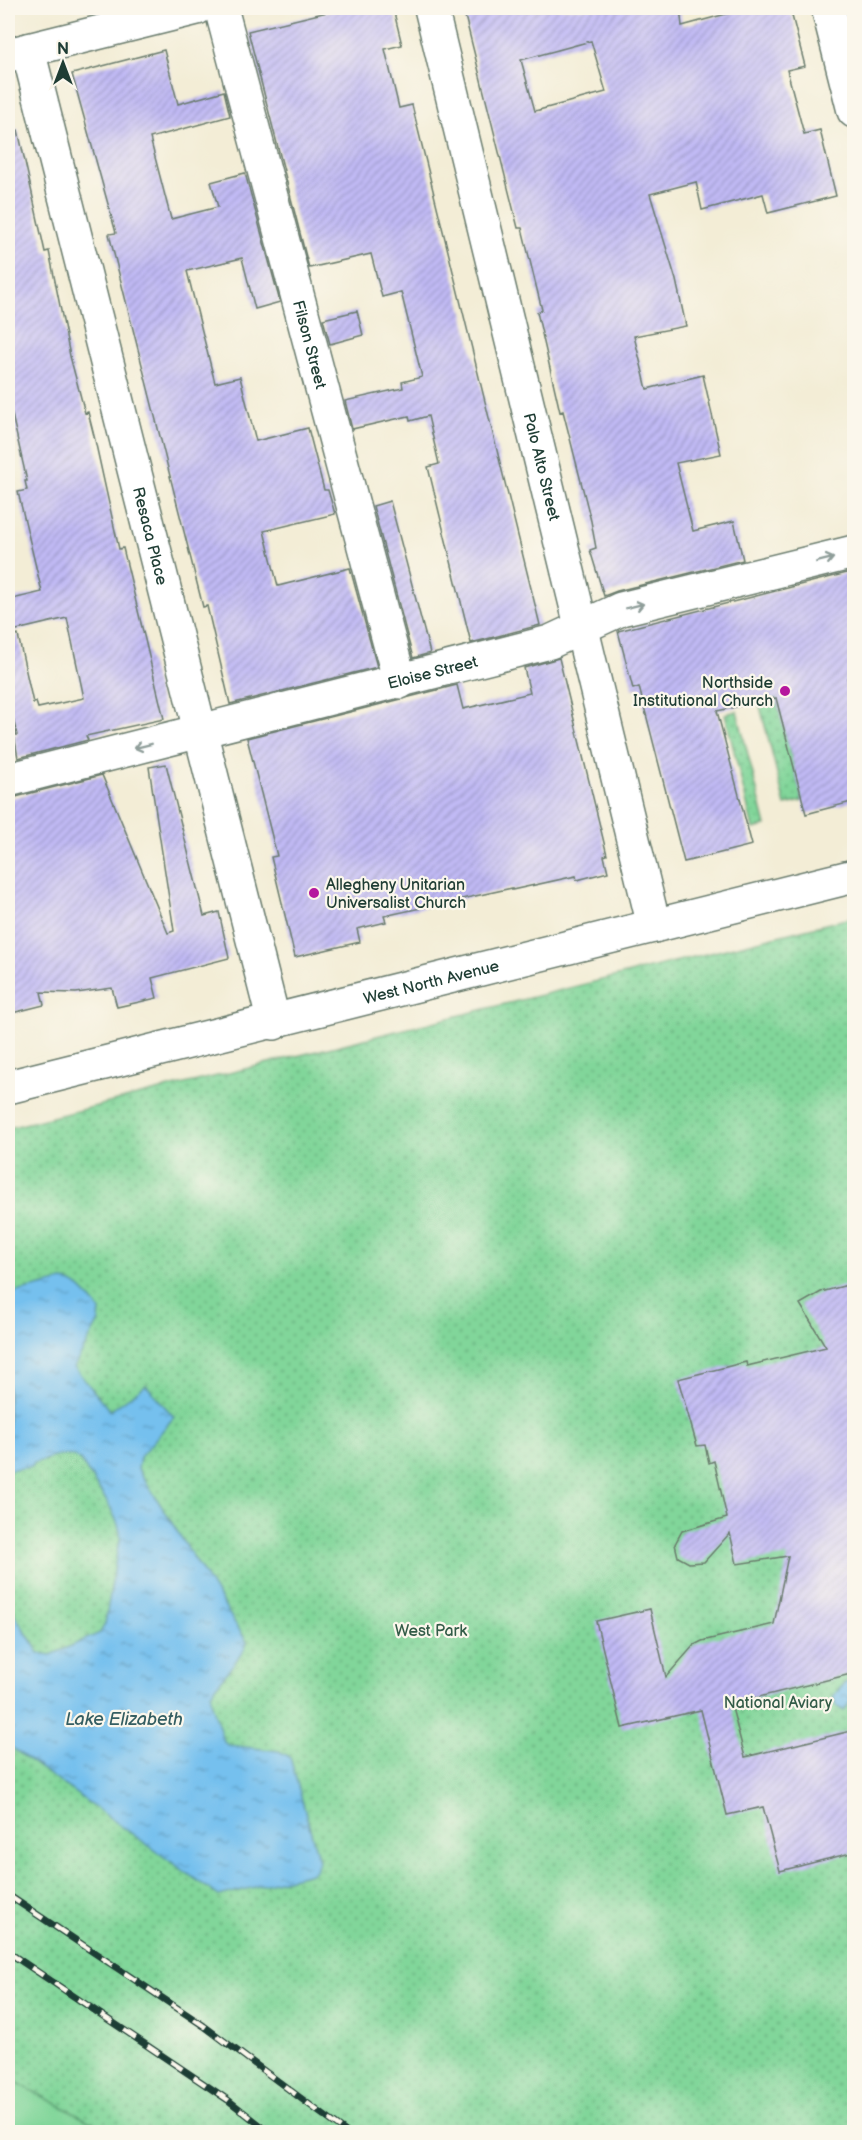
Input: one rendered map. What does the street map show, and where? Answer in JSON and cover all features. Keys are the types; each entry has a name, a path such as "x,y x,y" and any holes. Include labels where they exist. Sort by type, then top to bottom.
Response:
{"street":[{"path":"18,52 197,8"},
{"name":"Filson Street","path":"221,8 400,682"},
{"name":"Palo Alto Street","path":"431,8 654,926"},
{"path":"828,8 855,111"},
{"name":"Resaca Place","path":"18,52 200,732 274,1023"},
{"name":"Eloise Street","path":"8,780 550,642 621,609 855,552"},
{"name":"West North Avenue","path":"8,1087 274,1023 855,876"}],"green space":[{"path":"776,698 803,801 785,805 759,702"},
{"path":"737,711 766,826 753,829 725,714"},
{"name":"West Park","path":"854,917 854,2132 8,2132 8,1128"},
{"path":"8,2077 16,2082 109,2132 8,2132"}],"water":[{"name":"Lake Elizabeth","path":"62,1281 79,1287 100,1310 99,1321 74,1367 110,1411 146,1385 174,1417 140,1457 138,1469 247,1642 245,1649 211,1693 211,1701 223,1740 228,1745 279,1751 290,1757 319,1861 316,1870 311,1873 219,1896 8,1745 8,1604 39,1653 51,1655 100,1633 105,1624 121,1538 108,1503 80,1460 75,1457 58,1456 34,1463 32,1467 8,1470 8,1294"},
{"path":"846,1682 854,1682 854,1696 844,1711 836,1706 833,1696"}],"building":[{"path":"344,8 393,8 402,45 385,49 399,108 412,105 540,625 471,643 428,467 439,464 428,416 410,421 409,416 352,429 345,401 403,388 402,382 422,377 401,292 382,297 371,254 309,268 248,31"},
{"path":"463,8 680,8 682,26 737,11 736,8 790,8 805,66 787,70 804,134 820,130 836,196 768,213 763,194 702,210 696,182 650,194 676,280 686,326 634,336 647,389 703,375 721,454 676,463 693,531 734,521 743,560 604,596 590,550 596,548 591,521 563,411 560,412 537,312 542,310 522,228 518,228","holes":["591,41 606,92 535,111 521,60"]},
{"path":"164,50 178,104 224,91 230,116 150,138 171,219 218,207 211,182 245,173 280,302 255,309 242,258 187,271 215,383 240,377 256,441 308,428 324,490 328,490 335,514 264,531 278,586 350,568 377,667 230,704 207,606 203,607 109,234 116,233 72,74"},
{"path":"18,130 45,252 49,251 70,356 85,413 88,412 119,549 123,548 164,719 86,736 88,740 18,758 14,735 17,735 8,697 8,636 18,635 33,703 36,702 38,708 84,698 67,618 8,632 8,600 42,592 18,492 27,490 25,481 27,481 8,397 8,131"},
{"path":"357,311 363,335 330,344 323,319"},
{"path":"390,501 430,653 413,658 373,506"},
{"path":"855,571 855,676 847,678 855,707 855,801 806,814 776,698 717,711 752,845 684,862 639,687 633,689 618,631"},
{"path":"559,658 607,855 604,856 608,872 577,880 576,876 512,890 512,888 384,916 386,922 357,929 360,942 295,957 271,857 277,856 247,738 457,685 463,709 530,693 524,668"},
{"path":"166,764 204,916 219,912 229,958 152,978 157,998 117,1007 112,988 76,993 41,992 44,1005 8,1014 8,799 102,775 168,933 174,931 149,767"},
{"path":"855,1283 855,1673 731,1704 745,1757 855,1730 855,1852 780,1871 763,1807 727,1815 701,1710 622,1728 596,1621 650,1609 666,1677 694,1645 702,1641 774,1624 788,1556 737,1564 730,1533 704,1562 689,1563 678,1557 675,1544 682,1531 727,1518 714,1461 709,1463 705,1445 697,1446 678,1379 746,1362 747,1366 826,1347 800,1304 821,1292"}],"railway":[{"path":"8,1895 204,2026 346,2132"},
{"path":"8,1952 228,2100 269,2132"}],"place":[{"name":"Northside Institutional Church","path":"785,691"},
{"name":"Allegheny Unitarian Universalist Church","path":"314,893"}],"park label":[{"name":"National Aviary","path":"778,1702"}]}
